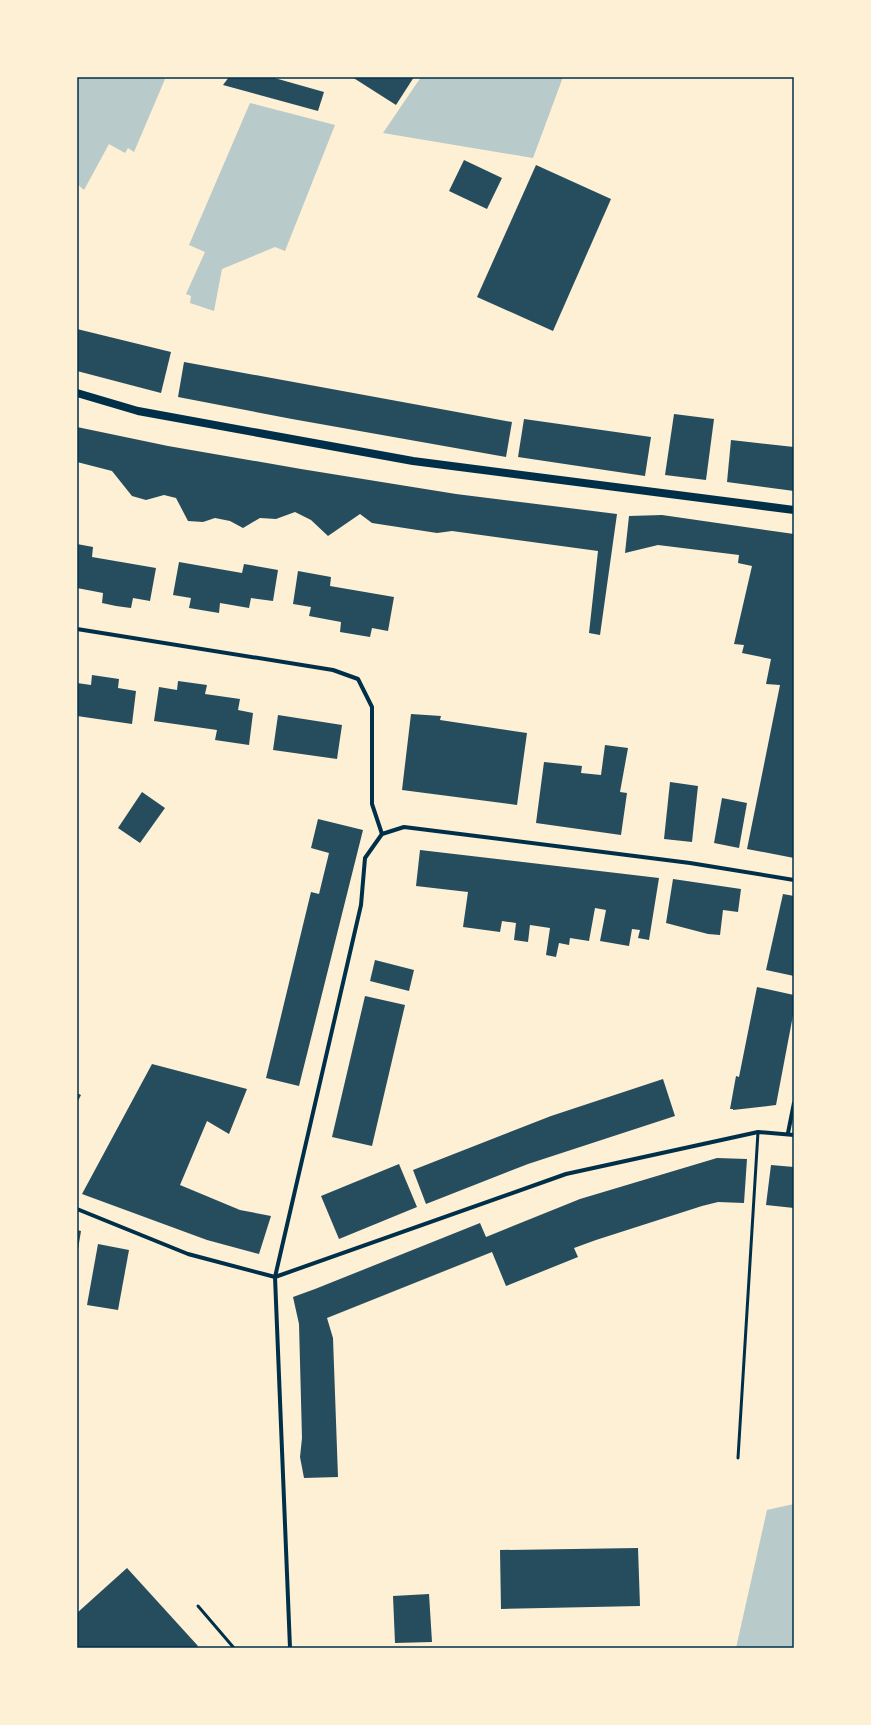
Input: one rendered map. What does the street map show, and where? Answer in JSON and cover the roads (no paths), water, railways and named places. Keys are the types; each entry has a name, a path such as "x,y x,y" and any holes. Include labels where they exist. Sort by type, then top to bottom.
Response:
{"main road":[{"path":"77,393 138,411 413,461 794,510"}],"street":[{"path":"77,629 333,670 358,679 372,706 372,804 382,834"},
{"path":"290,1648 275,1277 361,905 365,858 382,834 404,827 690,863 794,880"},
{"path":"788,1133 794,1103"},
{"path":"77,1208 188,1254 275,1277 566,1174 758,1132 794,1134"}],"lane":[{"path":"738,1458 758,1132"},
{"path":"198,1606 234,1648"}]}
